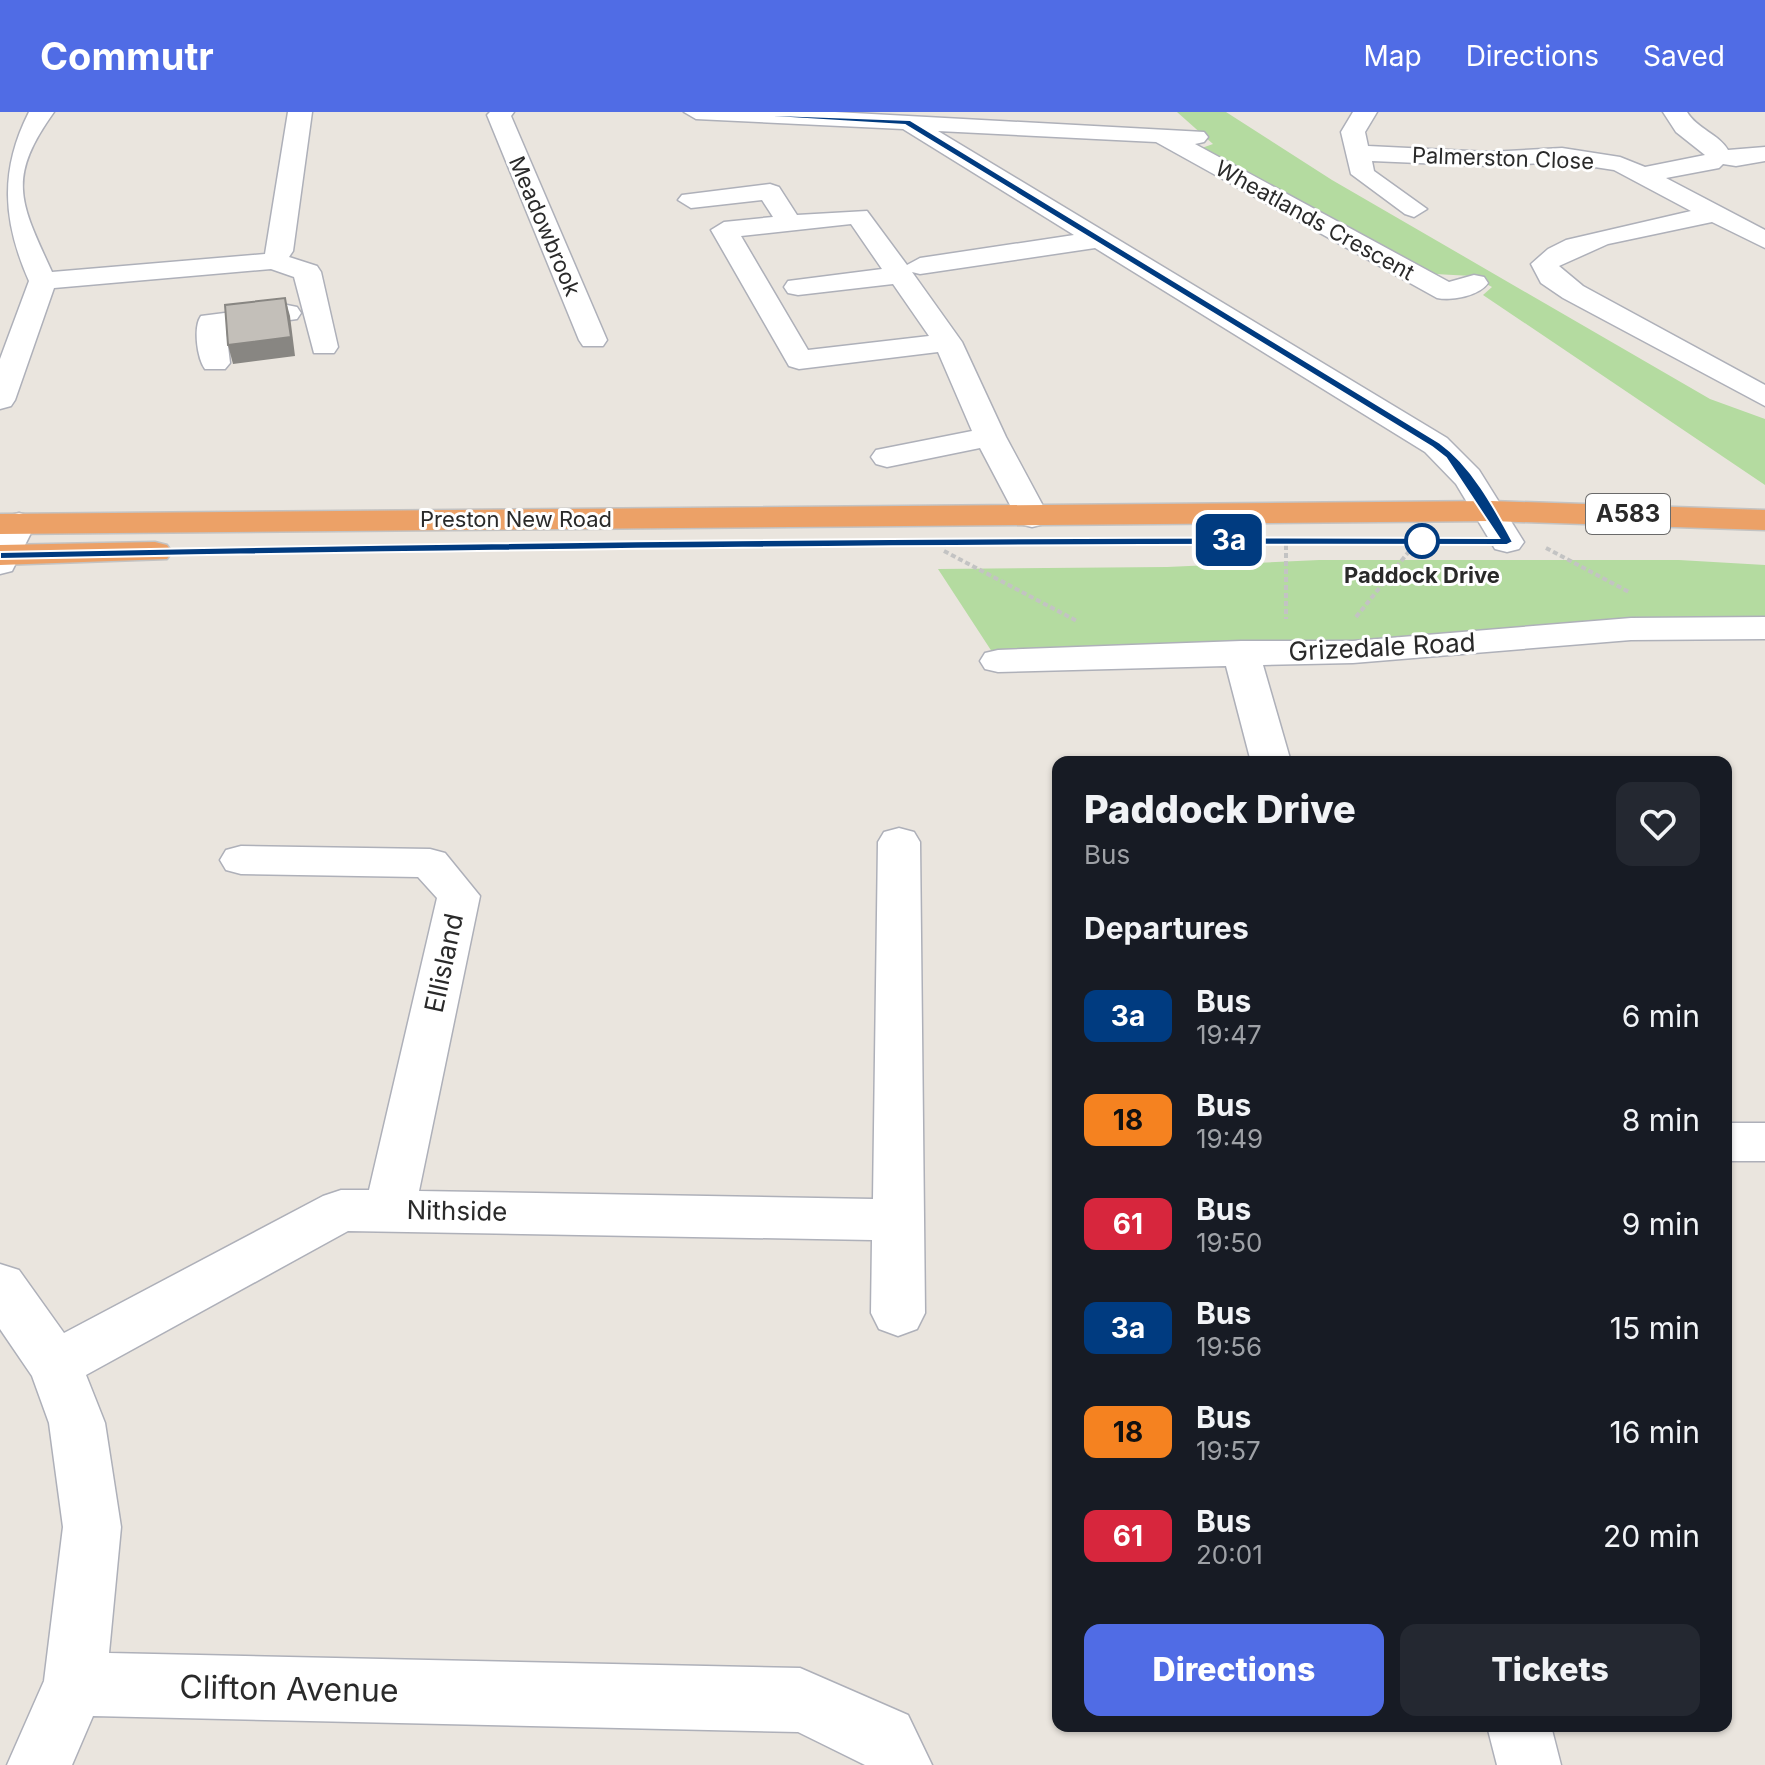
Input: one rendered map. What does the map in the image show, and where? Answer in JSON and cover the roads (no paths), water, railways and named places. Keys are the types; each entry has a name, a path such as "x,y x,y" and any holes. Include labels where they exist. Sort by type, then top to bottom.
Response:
{"highway":[{"name":"Preston New Road","path":"5,544 1032,517 1491,511 1765,520"},
{"name":"Preston New Road","path":"5,544 441,546 1286,540 1765,547"}],"street":[{"path":"0,400 43,281 2,206 1,177 30,122 42,112"},
{"path":"273,261 280,251 300,112"},
{"name":"Meadowbrook","path":"502,112 499,115 593,340"},
{"path":"696,112 1196,137"},
{"path":"1359,153 1353,132 1365,112"},
{"path":"1675,112 1684,127 1715,148 1717,156"},
{"path":"907,122 1436,445 1450,455 1491,511 1521,542"},
{"name":"Wheatlands Crescent","path":"1159,134 1447,292 1474,283"},
{"name":"Palmerston Close","path":"1414,209 1363,174 1359,153 1489,159 1562,155 1620,164 1765,240"},
{"path":"1717,156 1736,159 1765,154"},
{"path":"1644,175 1710,163 1717,156"},
{"path":"691,200 770,192 789,223"},
{"path":"1716,214 1581,244 1553,253 1544,264 1551,277 1573,292 1765,397"},
{"path":"948,342 799,360 724,230 858,216 910,271 948,342 990,437 1032,517"},
{"path":"798,287 1096,240"},
{"path":"43,281 273,261 307,272 324,347"},
{"path":"215,363 211,322 317,310"},
{"path":"1674,349 1709,341"},
{"path":"887,457 990,437"},
{"name":"Grizedale Road","path":"998,661 1327,652 1695,628 1765,628"},
{"path":"1241,652 1269,756"},
{"path":"898,1313 899,842"},
{"name":"Ellisland","path":"241,860 430,863 459,896 390,1210"},
{"path":"1732,1142 1765,1142"},
{"name":"Nithside","path":"55,1365 341,1210 898,1220"},
{"path":"0,1286 55,1365 77,1423 92,1527 75,1684 39,1765"},
{"name":"Clifton Avenue","path":"75,1684 800,1700 885,1738 900,1765"},
{"path":"1521,1732 1529,1765"}],"place":[{"name":"Paddock Drive","path":"1422,541"}]}
